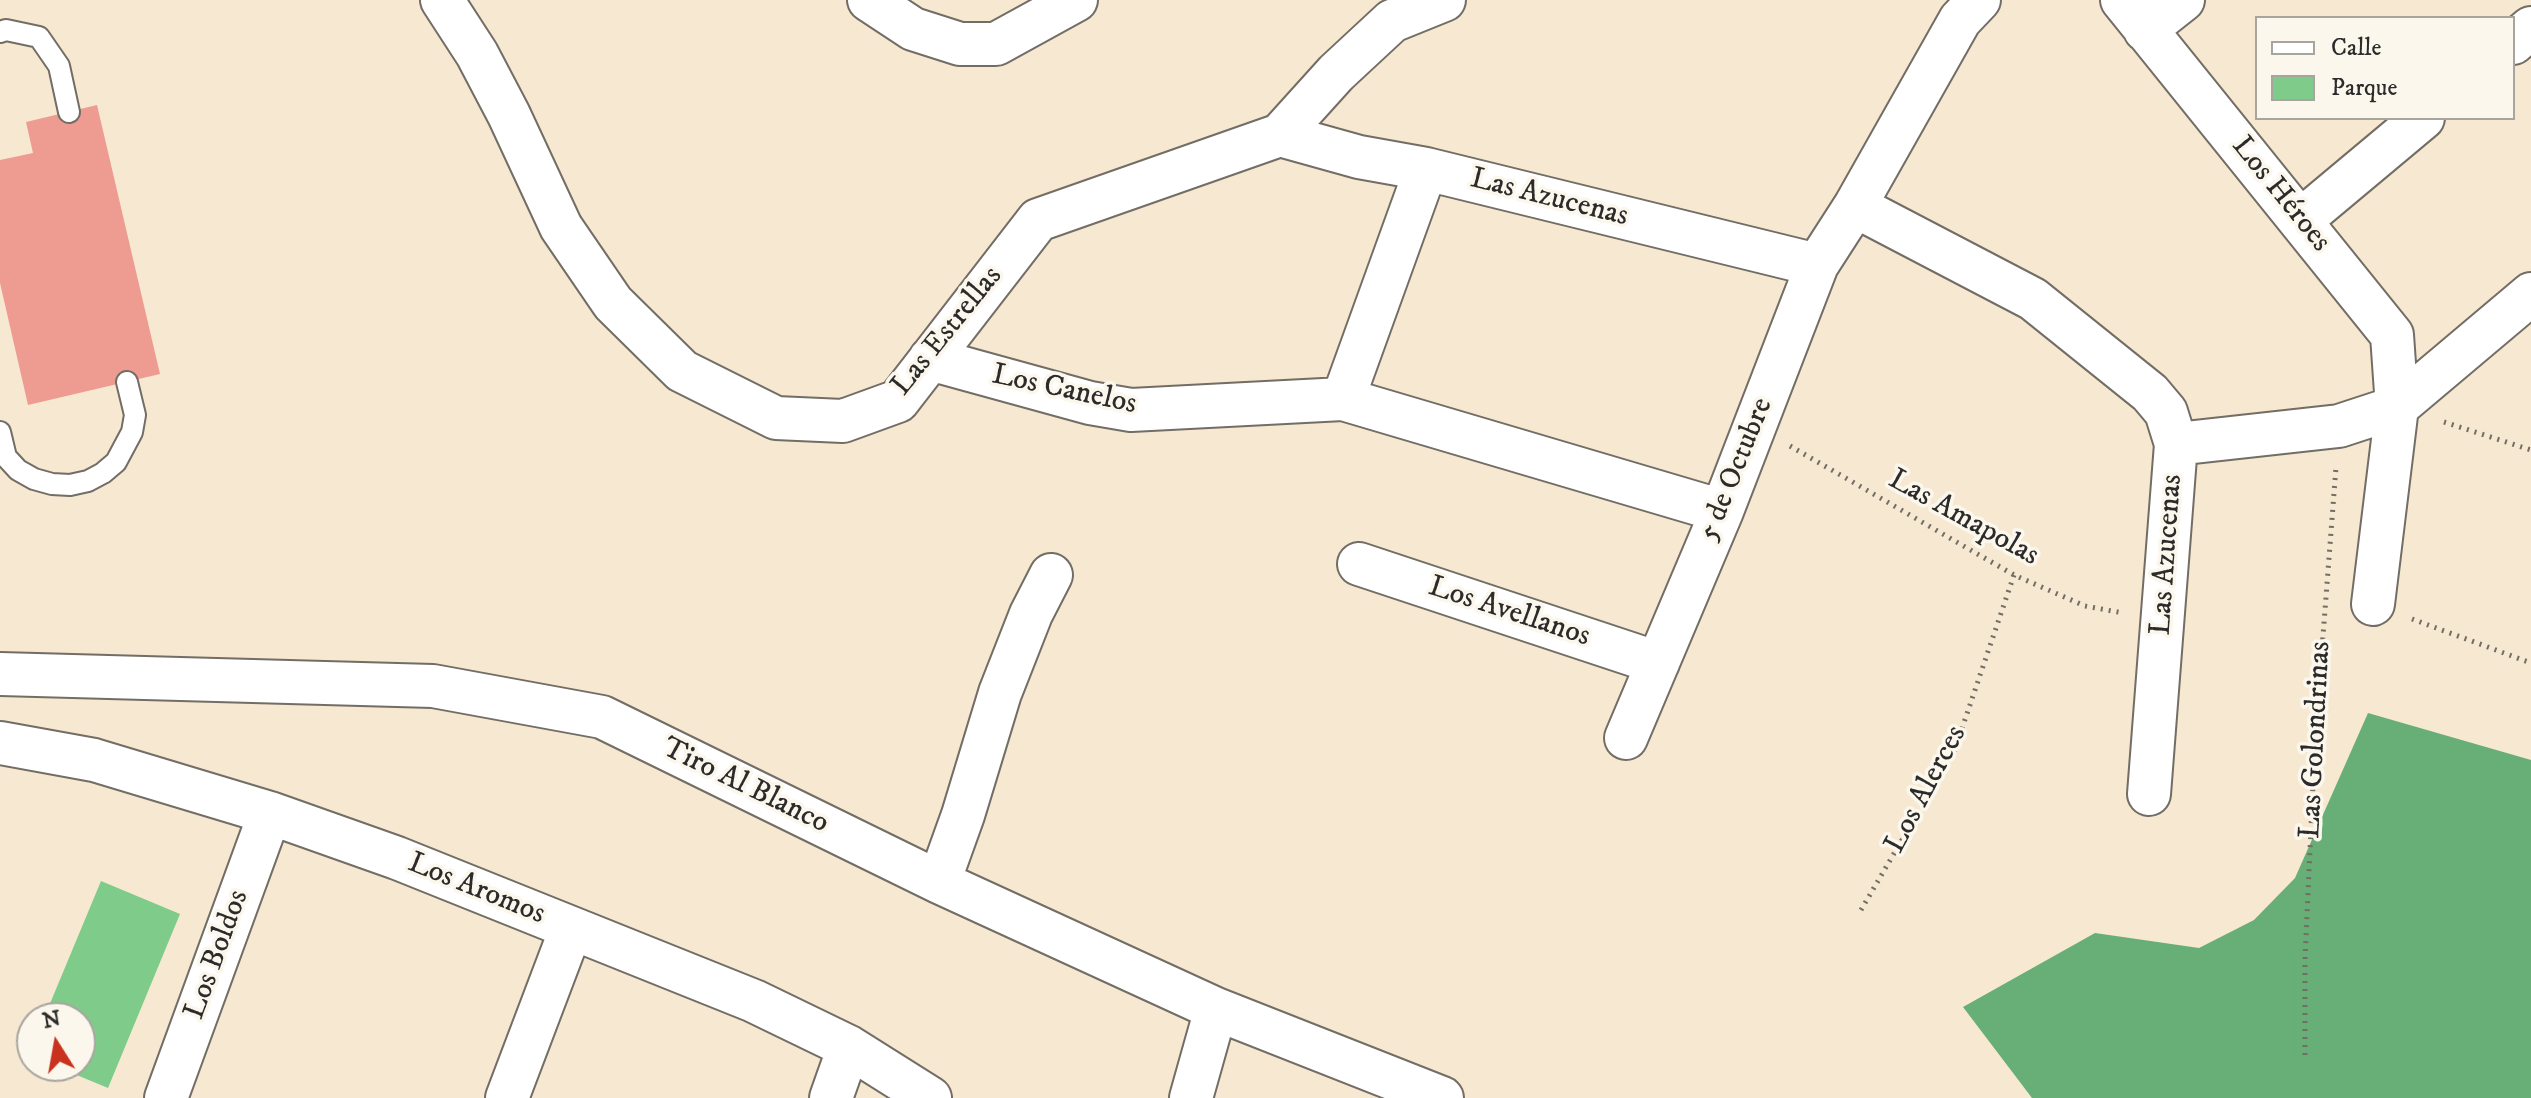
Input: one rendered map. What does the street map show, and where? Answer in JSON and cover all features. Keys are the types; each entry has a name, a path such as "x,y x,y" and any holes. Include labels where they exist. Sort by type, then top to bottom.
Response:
{"street":[{"name":"Las Estrellas","path":"442,0 477,54 509,115 561,227 613,303 682,371 776,418 843,421 898,401 1038,220 1280,135 1336,73 1392,21 1444,0"},
{"path":"869,0 913,29 960,44 996,44 1076,0"},
{"name":"5 de Octubre","path":"1626,738 1722,511 1817,265 1855,206 1960,20 1979,0"},
{"path":"2133,15 2183,0"},
{"name":"Los Héroes","path":"2133,15 2392,335 2397,407"},
{"path":"2515,41 2531,28"},
{"path":"2301,220 2421,120"},
{"name":"Las Azucenas","path":"1280,135 1359,157 1426,169 1817,265"},
{"path":"1343,399 1426,169"},
{"path":"1855,206 2033,299 2150,393 2166,412 2176,444"},
{"path":"2373,604 2397,407 2531,294"},
{"name":"Los Canelos","path":"930,359 1090,403 1131,410 1343,399 1722,511"},
{"name":"Las Azucenas","path":"2149,794 2176,444 2339,426 2397,407"},
{"name":"Los Avellanos","path":"1359,564 1658,663"},
{"path":"939,882 1005,680 1051,575"},
{"name":"Tiro Al Blanco","path":"0,674 433,686 602,717 939,882 1216,1009 1442,1098"},
{"name":"Los Aromos","path":"0,743 94,760 270,813 397,858 754,1001 849,1047 930,1098"},
{"name":"Los Boldos","path":"166,1098 270,813"},
{"path":"507,1098 571,929"},
{"path":"1191,1098 1216,1009"},
{"path":"831,1098 849,1047"}],"lane":[{"path":"0,32 6,30 39,37 59,66 69,112"},
{"path":"0,432 6,457 18,470 34,479 70,485 88,481 116,462 126,448 135,415 127,382"}],"path":[{"path":"2397,407 2531,450"},
{"name":"Las Amapolas","path":"1754,426 2014,575 2085,606 2163,622"},
{"name":"Las Golondrinas","path":"2305,1055 2305,959 2315,740 2339,426"},
{"name":"Los Alerces","path":"1861,910 1955,749 2014,575"},
{"path":"2373,604 2531,663"}],"green space":[{"path":"2368,713 2531,760 2531,1098 2032,1098 1963,1007 2095,933 2199,948 2254,920 2295,878"},
{"path":"101,881 180,914 108,1088 94,1082 96,1082 96,1002 51,1002"}],"building":[{"path":"97,105 160,374 28,405 0,283 0,160 33,153 26,122"}]}
